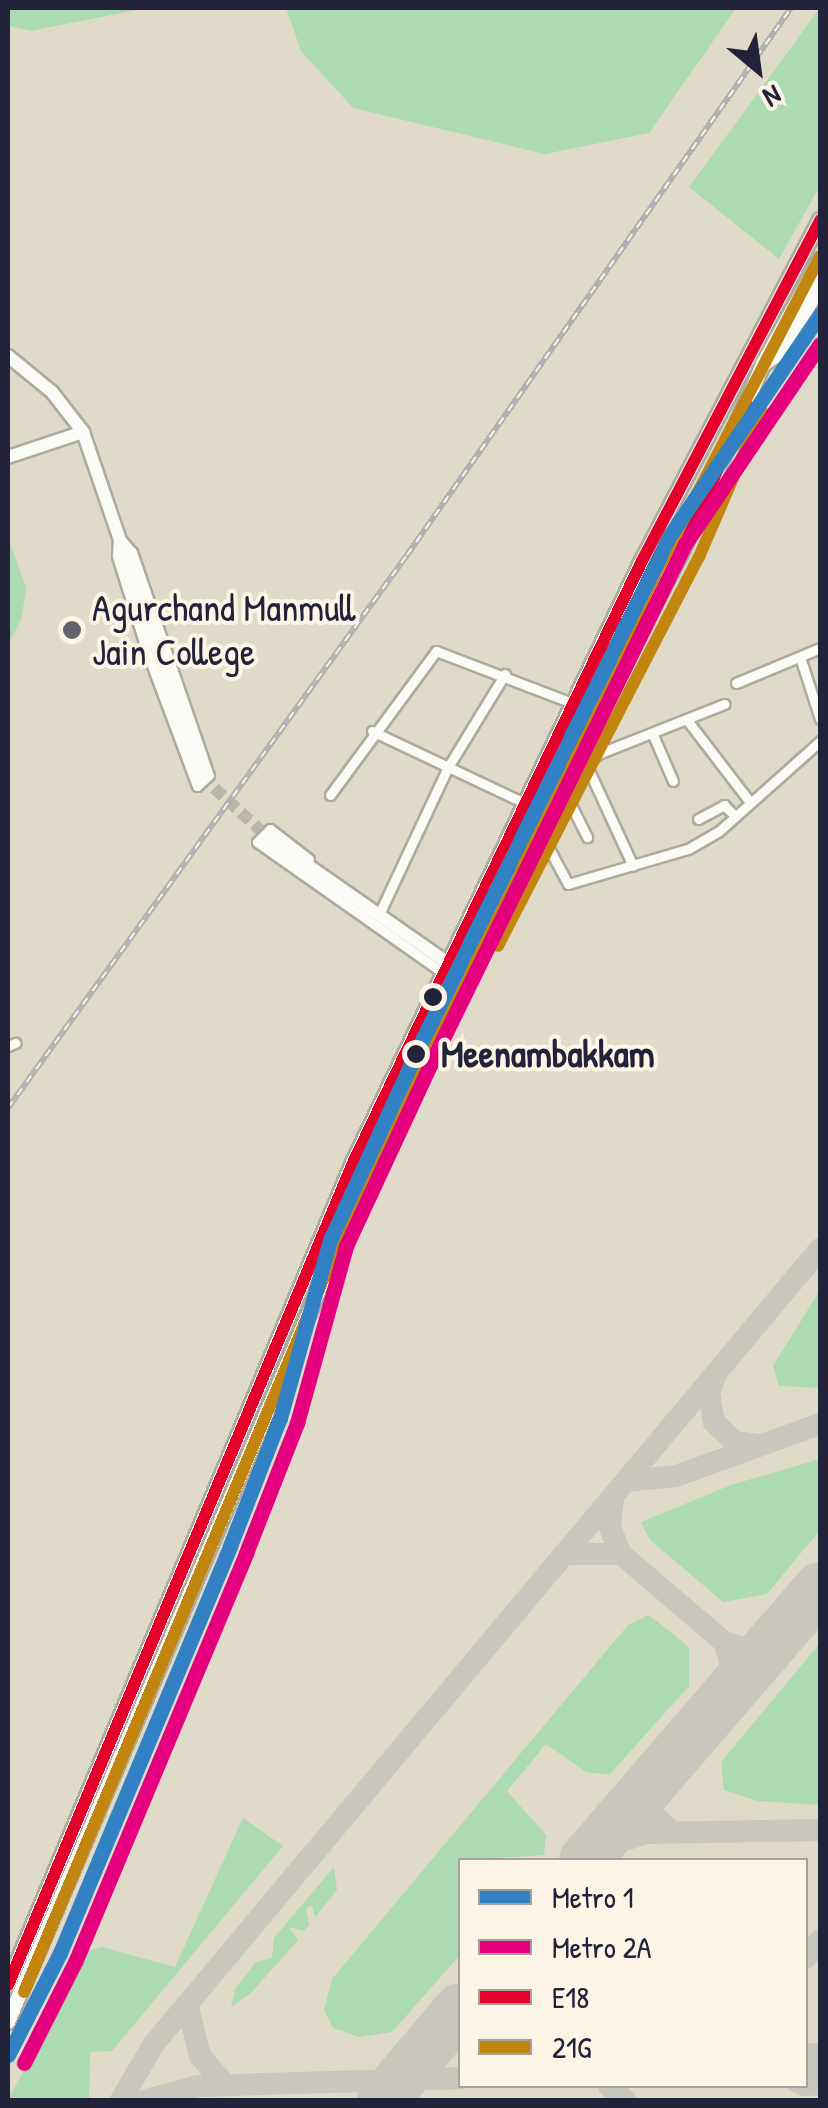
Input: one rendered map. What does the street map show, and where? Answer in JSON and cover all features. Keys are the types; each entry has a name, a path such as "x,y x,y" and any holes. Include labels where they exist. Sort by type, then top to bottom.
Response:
{"main road":[{"path":"8,1985 310,1260 445,964 572,704 820,220"},
{"path":"8,2022 366,1179 458,985 566,783 683,549 763,364 820,260"},
{"path":"763,364 784,350 820,284"}],"street":[{"path":"8,356 52,392 84,432 201,776"},
{"path":"8,457 84,432"},
{"path":"118,536 132,552 209,776 197,786 141,633 118,556 118,536"},
{"path":"736,683 820,648"},
{"path":"330,796 372,731 436,651 505,674 572,704"},
{"path":"800,656 820,719"},
{"path":"382,910 448,767 505,674"},
{"path":"586,837 566,783 586,764 724,704"},
{"path":"687,720 750,802"},
{"path":"372,731 524,804"},
{"path":"652,735 673,781"},
{"path":"540,832 566,883 633,866 688,848 735,816 820,742"},
{"path":"586,764 633,866"},
{"path":"698,820 724,804 735,816"},
{"path":"270,830 382,910 445,964 257,842 270,830"},
{"path":"270,839 445,964"}],"green space":[{"path":"8,8 147,8 30,31 8,26"},
{"path":"286,8 736,8 649,133 545,154 353,108 301,51"},
{"path":"820,8 820,186 779,259 689,187"},
{"path":"8,538 26,587 22,617 8,645"},
{"path":"820,1290 820,1388 779,1386 773,1366"},
{"path":"820,1459 820,1530 767,1594 723,1602 650,1540 641,1522 731,1485"},
{"path":"649,1615 689,1647 689,1686 609,1775 586,1772 546,1744 507,1791 546,1835 544,1855 458,1858 458,1957 392,2032 359,2037 333,2028 324,2010 332,1979 628,1625"},
{"path":"820,1643 820,1805 757,1801 724,1790 721,1762"},
{"path":"243,1818 283,1846 112,2051 90,2052 89,2100 8,2100 87,1951 102,1947 175,1967"},
{"path":"334,1867 337,1890 315,1917 312,1906 306,1908 309,1925 304,1931 289,1927 298,1940 251,1993 231,2007 235,1989 256,1962 272,1958 274,1938"}],"taxiway":[{"path":"121,2100 153,2045 820,1249"},
{"path":"715,1377 709,1392 714,1422 735,1442 761,1445"},
{"path":"626,1481 676,1476 820,1424"},
{"path":"613,1499 610,1528 621,1554 724,1642 749,1649 775,1644"},
{"path":"564,1554 621,1554"},
{"path":"724,1642 739,1687"},
{"path":"652,1781 652,1814 672,1832"},
{"path":"593,1850 647,1833 820,1830"},
{"path":"808,1955 820,1940"},
{"path":"187,2004 200,2056 225,2085"},
{"path":"146,2100 198,2086 458,2078"},
{"path":"611,2088 625,2100"}],"runway":[{"path":"587,1858 820,1588"},
{"path":"383,2100 458,2011"},
{"path":"808,2070 820,2069"}],"tunnel":[{"path":"201,776 270,839"}],"railway":[{"path":"8,1108 407,555 791,8"},
{"path":"597,670 637,563"},
{"path":"559,756 581,702"}],"metro line":[{"name":"1","path":"8,2055 60,1953 230,1546 280,1418 330,1240 414,1057 670,535 820,314"},
{"name":"2A","path":"24,2063 76,1960 246,1553 297,1423 346,1246 430,1065 685,544 820,344"}],"transit line":[{"name":"E18","path":"8,1985 353,1163 641,563 820,220"},
{"name":"21G","path":"24,1992 369,1170 657,571 820,257"},
{"name":"E18","path":"482,938 683,549 746,404"},
{"name":"21G","path":"498,946 699,557 762,411"}],"place":[{"name":"Agurchand Manmull Jain College","path":"72,630"},
{"name":"Meenambakkam","path":"416,1054"}]}
